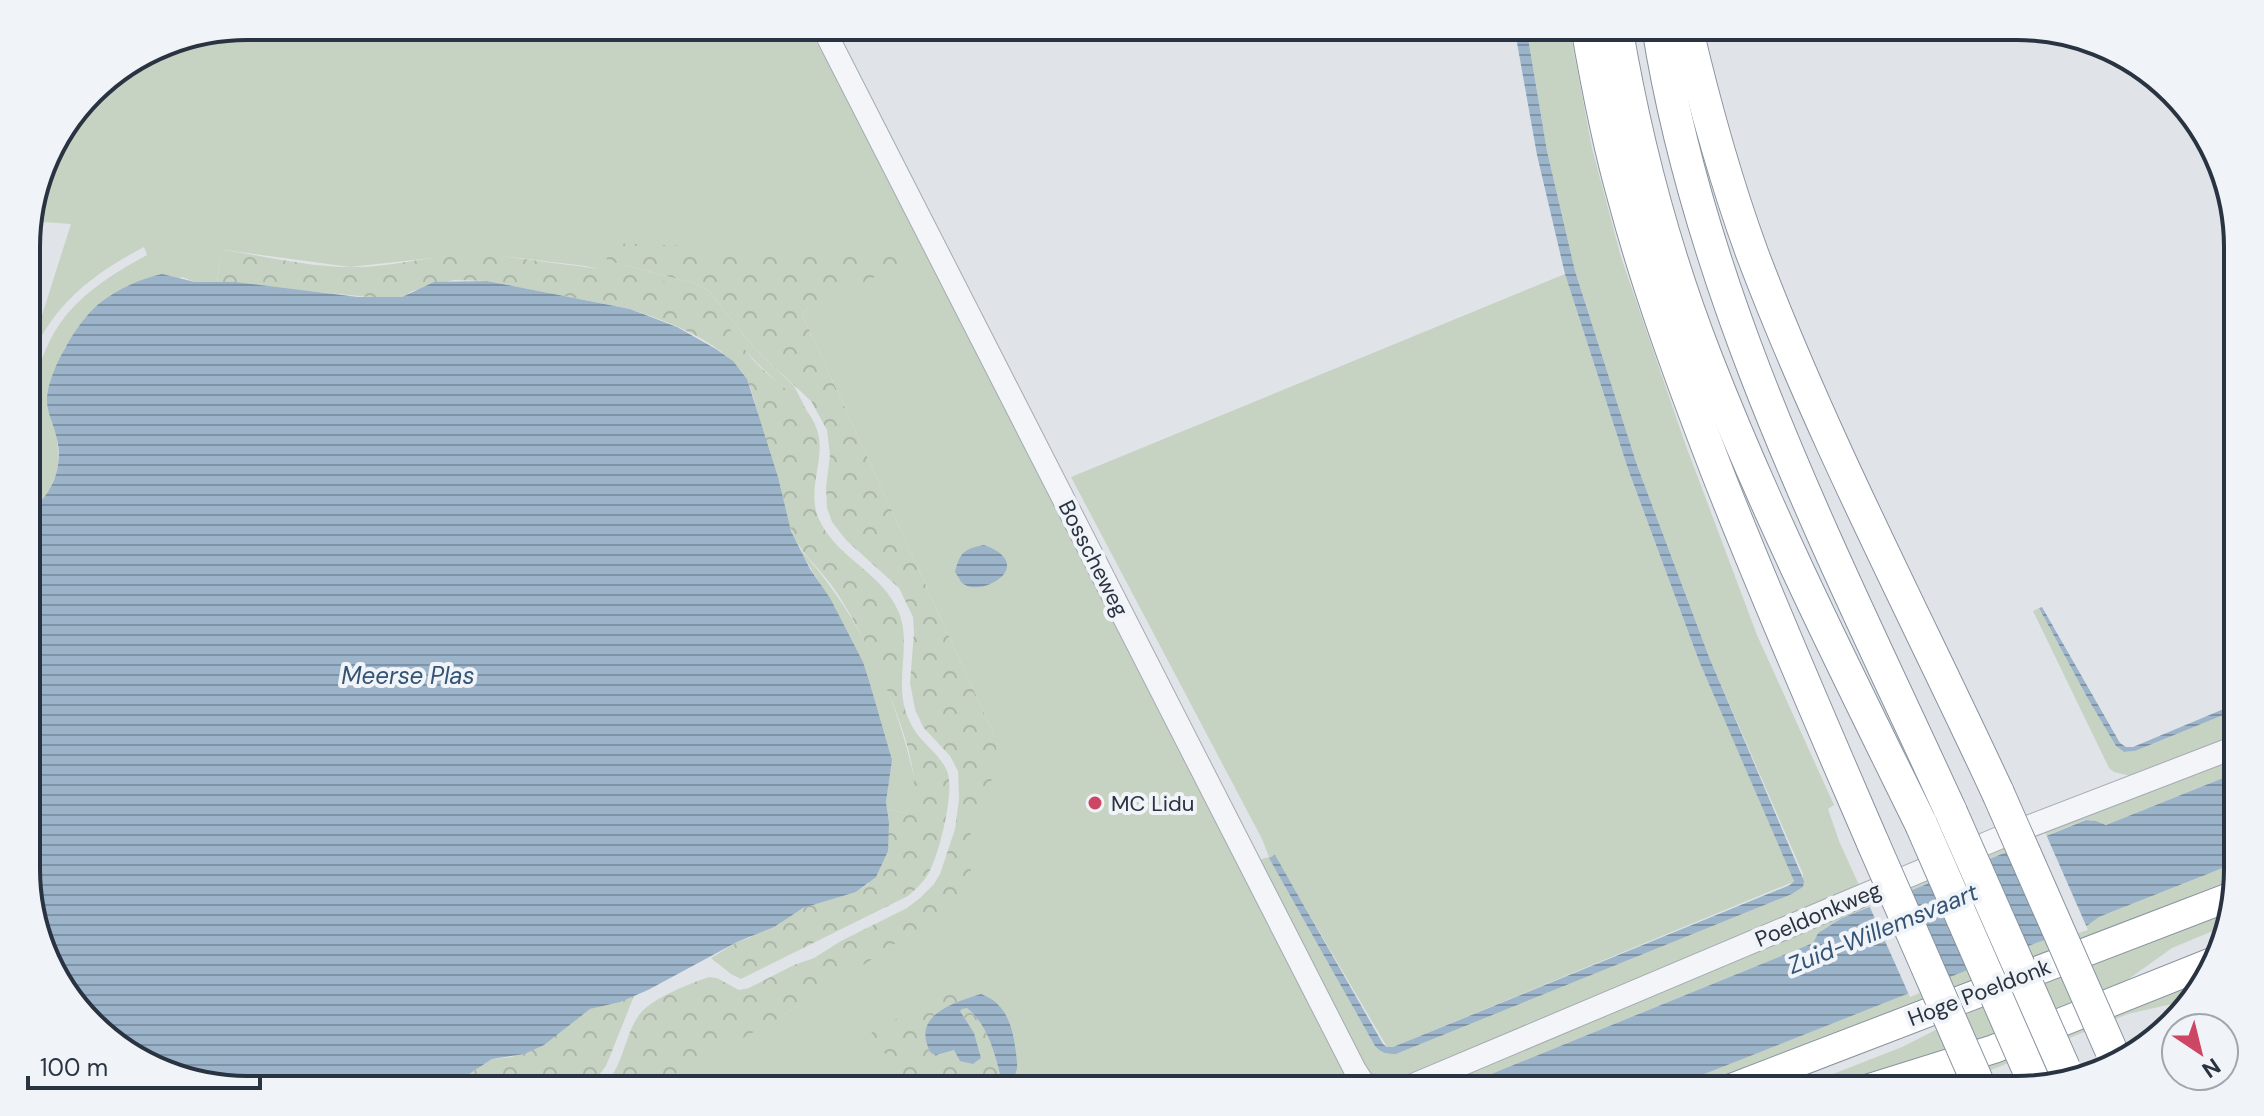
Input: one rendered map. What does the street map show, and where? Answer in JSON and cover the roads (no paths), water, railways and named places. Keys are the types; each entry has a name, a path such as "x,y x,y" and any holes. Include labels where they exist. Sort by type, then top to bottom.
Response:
{"highway":[{"path":"1590,40 1608,136 1624,198 1648,281 1685,387 1769,604 1975,1076"},
{"path":"1619,40 1652,190 1706,358 1798,572 1921,824 2031,1076"},
{"path":"1661,40 1696,197 1742,339 1815,514 2065,1070"},
{"path":"1689,40 1709,121 1734,199 1793,354 1864,512 1998,793 2113,1052"},
{"name":"Hoge Poeldonk","path":"1763,1076 2221,900"},
{"path":"1908,1076 1994,1049 2199,967"}],"street":[{"name":"Bosscheweg","path":"829,40 1360,1076"},
{"name":"Poeldonkweg","path":"1434,1076 1999,838 2224,751"}],"water":[{"path":"1516,40 1528,40 1547,151 1575,271 1637,465 1709,657 1804,881 1803,887 1792,894 1396,1054 1389,1054 1375,1046 1269,858 1275,855 1387,1047 1794,881 1699,661 1628,469 1565,274 1537,155"},
{"name":"Meerse Plas","path":"162,274 195,282 235,282 358,297 402,297 434,282 487,281 630,309 677,327 733,361 747,379 778,477 791,531 863,662 892,760 886,802 888,851 876,877 856,892 803,908 774,927 737,942 648,990 620,1002 590,1009 544,1045 524,1054 492,1059 466,1076 220,1074 181,1065 156,1055 111,1025 91,1005 68,972 47,922 42,896 40,502 54,481 59,461 47,397 53,372 66,345 92,310 115,292"},
{"path":"984,545 1000,553 1006,562 1006,570 1001,578 992,583 971,587 962,583 955,572 967,550"},
{"path":"2042,607 2120,743 2126,747 2133,747 2224,709 2224,715 2135,751 2124,752 2116,746 2088,699 2039,608"},
{"name":"Zuid-Willemsvaart","path":"2224,778 2224,868 2099,917 2088,925 1699,1076 1486,1076 1813,943 1818,933 1842,918 2086,820 2106,825"},
{"path":"981,994 1003,1010 1015,1044 1017,1063 1014,1076 1000,1074 985,1030 967,1008 960,1011 974,1033 981,1058 973,1064 960,1061 954,1050 936,1055 931,1053 926,1040 930,1020 958,1002"}],"place":[{"name":"MC Lidu","path":"1095,803"}]}
